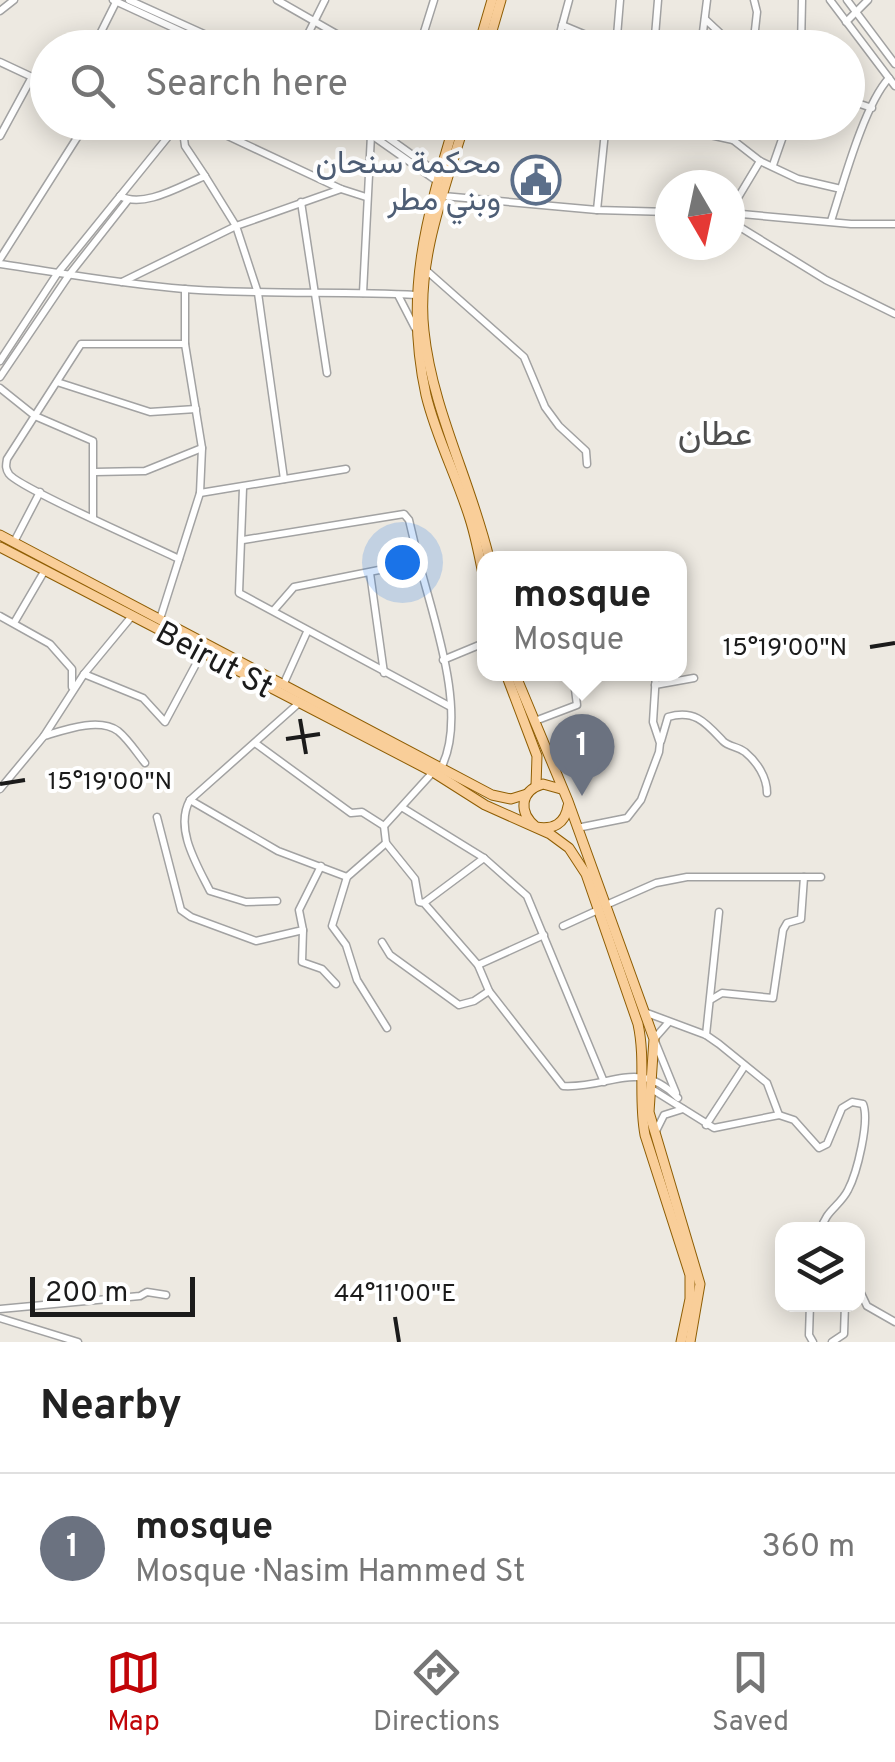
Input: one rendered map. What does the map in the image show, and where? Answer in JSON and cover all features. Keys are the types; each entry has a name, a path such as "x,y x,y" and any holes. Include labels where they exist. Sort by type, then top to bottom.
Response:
{"main road":[{"path":"488,30 492,0"},
{"path":"487,30 501,0"},
{"path":"450,140 438,177 422,312 428,359 486,551"},
{"path":"460,140 433,218 416,294 416,330 427,398 477,551"},
{"name":"Beirut St","path":"0,535 132,616 438,769 502,799 527,794"},
{"name":"Beirut St","path":"0,546 44,570 160,619 284,683 307,703"},
{"path":"509,681 537,756 536,786"},
{"path":"518,681 577,828 638,1024 654,1134 697,1269 699,1294 690,1342"},
{"name":"Beirut St","path":"438,769 498,811 536,827 569,848 602,907"},
{"path":"562,790 550,784 536,786 527,794 523,808 536,827 558,825 568,806"},
{"path":"602,907 647,1013 654,1039 640,1112 690,1275 690,1299 681,1342"}],"street":[{"path":"0,11 14,0"},
{"path":"129,0 189,30"},
{"path":"278,0 331,30"},
{"path":"309,30 325,0"},
{"path":"425,30 434,0"},
{"path":"561,30 569,0"},
{"path":"617,30 620,0"},
{"path":"656,30 658,0"},
{"path":"703,30 707,0"},
{"path":"754,0 755,30"},
{"path":"801,30 802,0"},
{"path":"830,0 852,30"},
{"path":"847,0 895,64"},
{"path":"846,22 868,0"},
{"path":"101,30 115,1 183,30"},
{"path":"704,19 716,30"},
{"path":"562,25 574,30"},
{"path":"865,47 895,86"},
{"path":"0,62 30,76"},
{"path":"865,126 880,87 889,78"},
{"path":"0,136 30,81"},
{"path":"865,106 872,108"},
{"path":"76,140 0,263 185,289 314,295 416,294"},
{"path":"0,377 68,275 168,140"},
{"path":"184,140 236,226 258,293 284,479"},
{"path":"239,140 341,189 366,196"},
{"path":"363,293 371,140"},
{"path":"378,140 438,177"},
{"path":"390,140 438,177"},
{"path":"598,210 608,140"},
{"path":"733,140 760,162 798,179 841,188"},
{"path":"773,166 782,140"},
{"path":"830,221 860,140"},
{"path":"745,187 760,162"},
{"path":"0,361 57,274 124,198 158,196 205,176"},
{"path":"121,283 236,226 341,189"},
{"path":"443,196 655,212"},
{"path":"301,202 327,373"},
{"path":"745,213 895,224"},
{"path":"745,230 826,280 895,314"},
{"path":"427,271 524,357 546,407 586,452 588,464"},
{"path":"160,619 200,493 202,448 186,344 185,289"},
{"path":"397,294 416,330"},
{"path":"179,559 11,476 6,458 81,344 186,344"},
{"path":"57,382 150,412 196,409"},
{"path":"0,388 34,416 93,441 93,518"},
{"path":"95,472 145,471 202,448"},
{"path":"200,493 346,469"},
{"path":"243,488 239,593 450,707"},
{"path":"14,542 40,492"},
{"path":"244,540 404,514 409,520 444,660 450,750 438,769 384,826"},
{"path":"274,610 294,587 419,562"},
{"path":"14,622 44,570"},
{"path":"370,573 384,673"},
{"path":"0,616 50,644 68,663 73,677 68,696"},
{"path":"0,788 44,736 84,674 132,616"},
{"path":"284,683 308,632"},
{"path":"444,660 477,646"},
{"path":"84,674 143,698 165,722 202,651"},
{"path":"687,679 694,678"},
{"path":"534,722 578,705 574,681"},
{"path":"655,681 653,722 660,742"},
{"path":"655,686 679,681"},
{"path":"277,901 246,902 210,891 184,826 184,810 190,800 307,703"},
{"path":"577,828 627,818 634,812 647,788 668,716 694,715 714,729 728,746 744,751 766,778 767,793"},
{"path":"44,736 80,727 108,727 118,731 146,763"},
{"path":"256,743 350,812 362,812 384,826"},
{"path":"190,800 278,850 347,877"},
{"path":"402,808 484,858 527,896 604,1082"},
{"path":"157,817 173,870 176,895 190,917 256,941 303,930"},
{"path":"384,826 386,843 415,879 418,902 424,903 478,965 489,991 563,1086 647,1082 678,1098"},
{"path":"386,843 347,877 332,928 346,945 357,980 387,1028"},
{"path":"424,903 484,858"},
{"path":"321,866 299,910 302,962 322,969 336,984"},
{"path":"563,926 656,883 687,876 820,876"},
{"path":"712,999 722,993 774,998 783,930 787,923 801,919 804,876"},
{"path":"706,1034 719,912"},
{"path":"478,965 544,935"},
{"path":"382,942 390,955 459,1005 489,991"},
{"path":"647,1013 706,1034 767,1083 779,1115"},
{"path":"668,1023 654,1039 684,1110"},
{"path":"706,1125 744,1066"},
{"path":"647,1082 706,1125 724,1128 779,1115 794,1120 819,1148 826,1144 842,1108 852,1102 863,1104 867,1122 848,1191 823,1222"},
{"path":"654,1134 664,1115 684,1110"},
{"path":"0,1309 140,1296 147,1292 166,1295"},
{"path":"865,1304 895,1322"},
{"path":"809,1312 808,1335 814,1342"},
{"path":"832,1342 844,1334 845,1312"},
{"path":"0,1318 78,1342"}],"place":[{"name":"محكمة سنحان وبني مطر","path":"536,180"},
{"name":"mosque","path":"582,796"}],"district":[{"name":"عطان","path":"715,433"}]}
